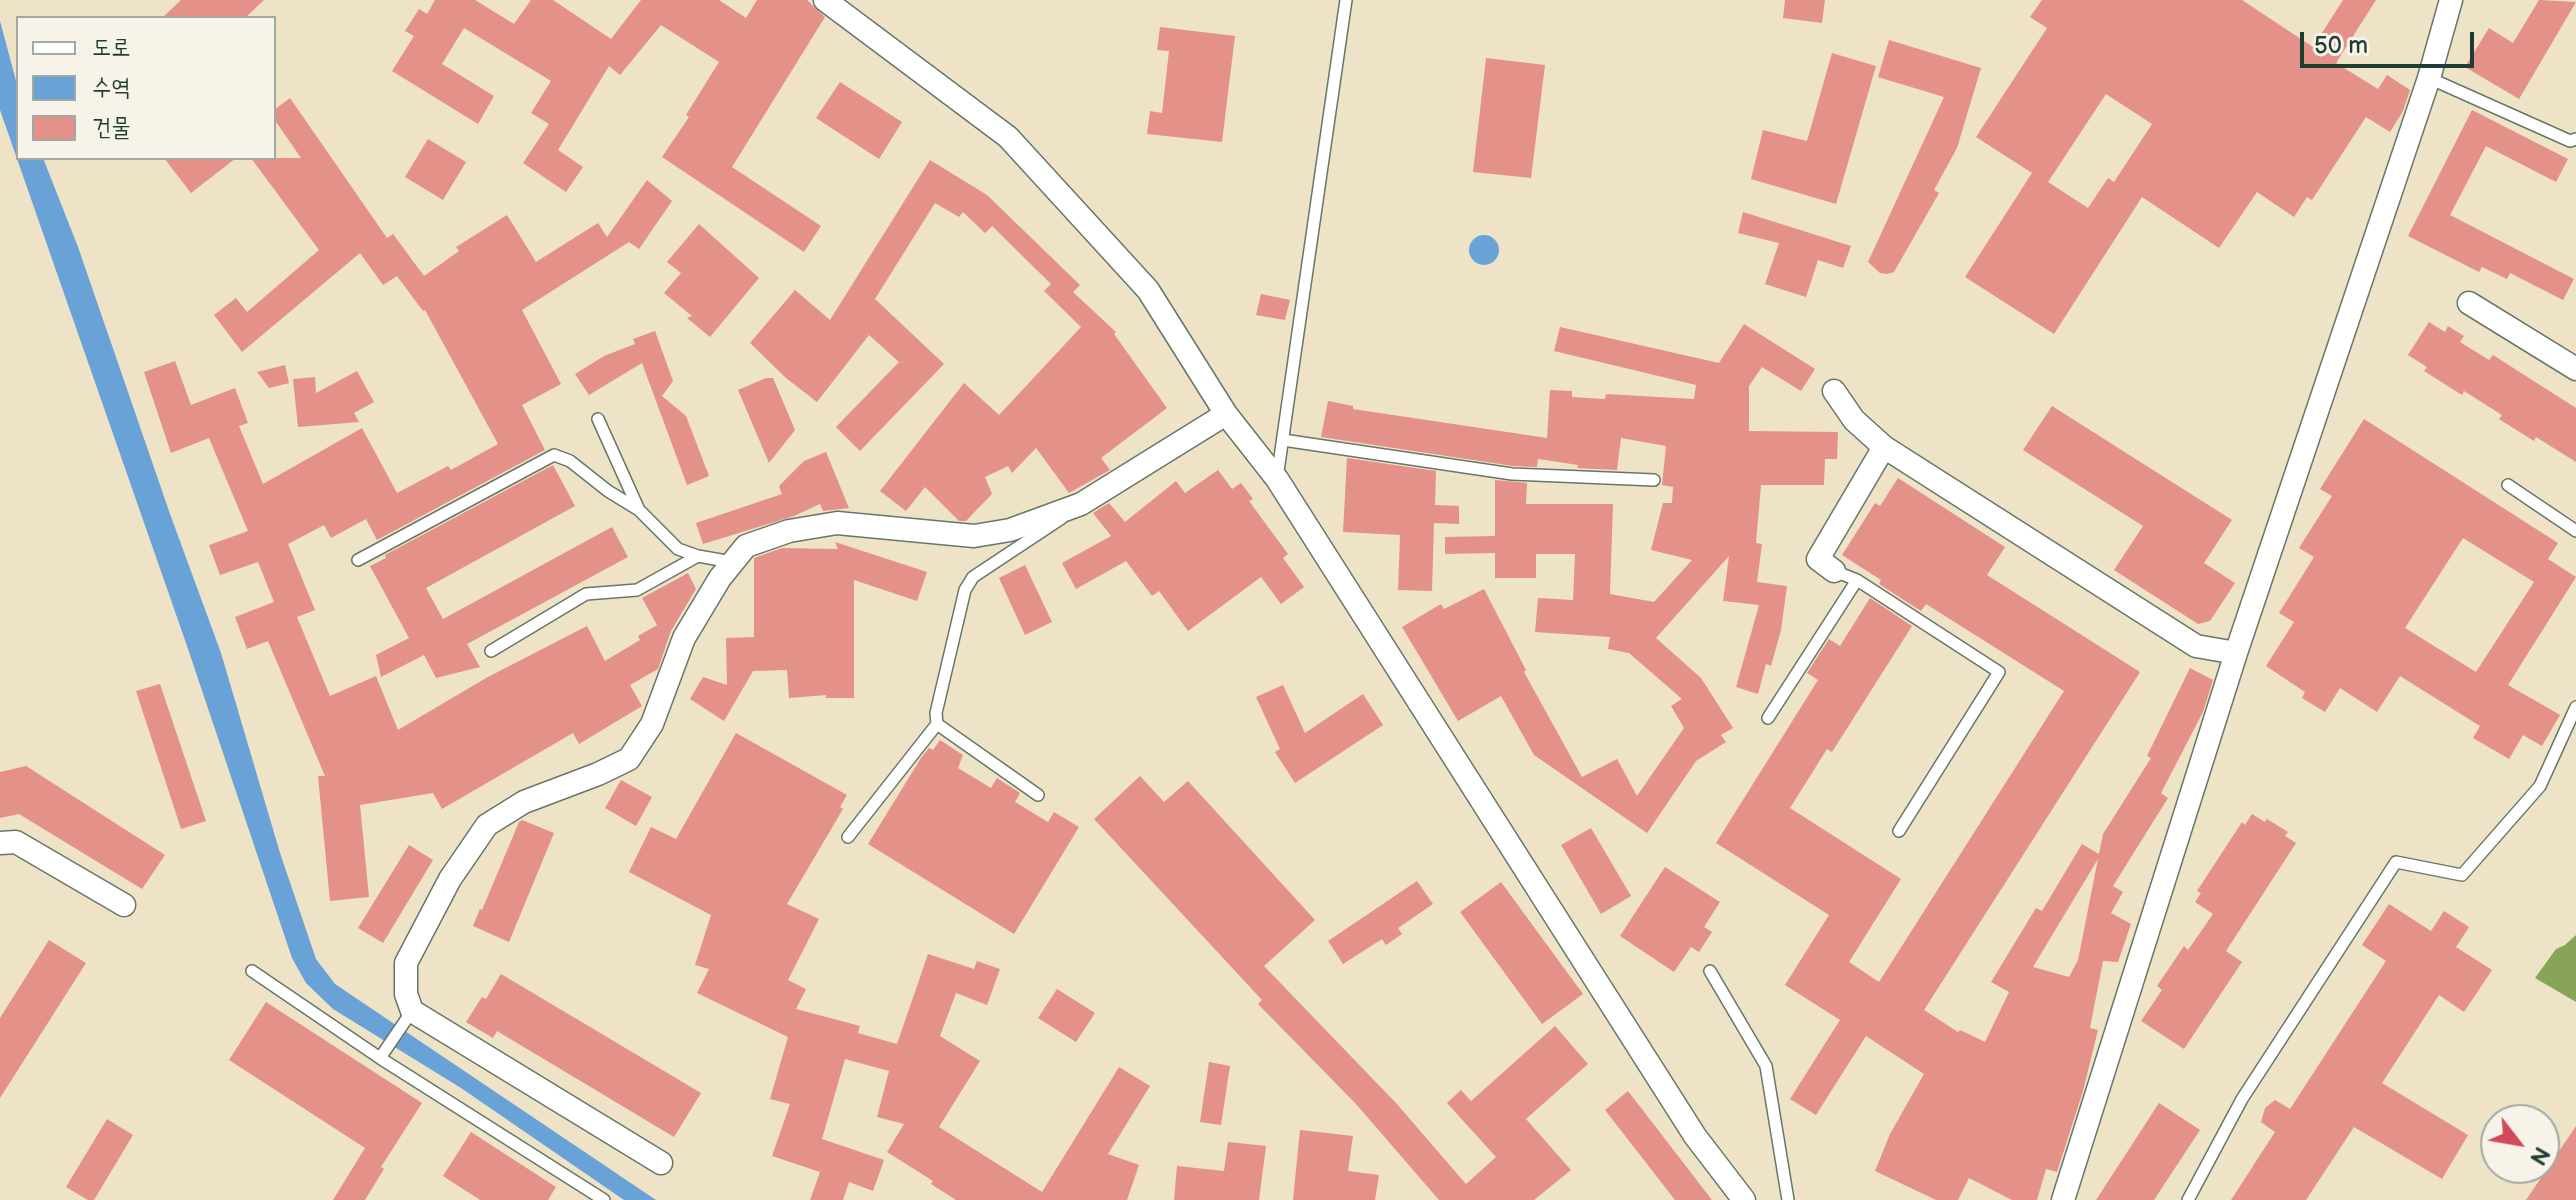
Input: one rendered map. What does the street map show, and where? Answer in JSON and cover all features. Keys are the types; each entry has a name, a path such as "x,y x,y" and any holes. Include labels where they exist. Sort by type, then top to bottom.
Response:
{"street":[{"path":"825,0 1008,137 1148,290 1226,414 1277,479 1686,1123 1744,1200"},
{"path":"2063,1200 2236,653 2429,78 2451,0"},
{"path":"2469,303 2576,369"},
{"path":"1834,391 1854,420 1884,447 2196,646 2236,653"},
{"path":"661,1163 407,1017 406,963 450,879 487,825 524,802 629,759 652,724 684,638 720,578 746,546 789,531 837,523 974,536 1010,530 1081,504 1226,414"},
{"path":"1834,571 1818,559 1884,447"},
{"path":"0,843 16,842 124,905"}],"lane":[{"path":"1277,479 1346,0"},
{"path":"2429,78 2570,141 2576,139"},
{"path":"598,419 639,510"},
{"path":"1283,440 1512,474 1654,480"},
{"path":"358,560 554,455 570,461 608,491 639,510 678,549 732,563"},
{"path":"2508,485 2576,531"},
{"path":"848,837 937,724 936,713 965,590 973,577 1035,538 1081,504"},
{"path":"491,651 586,594 637,590 698,556"},
{"path":"1834,571 1857,580 1999,672 1899,831"},
{"path":"1768,718 1857,580"},
{"path":"2188,1200 2242,1099 2396,862 2462,875 2540,786 2576,707"},
{"path":"937,724 1038,795"},
{"path":"252,971 380,1058 604,1200"},
{"path":"1710,971 1766,1066 1788,1200"},
{"path":"380,1058 407,1017"}],"green space":[{"path":"2576,935 2576,1002 2535,978 2556,949"}],"water":[{"path":"0,21 16,81 16,156 0,110"},
{"path":"17,160 44,160 78,247 221,653 280,853 316,959 335,984 656,1200 624,1200 461,1088 333,1009 306,983 292,958"},
{"path":"1484,235 1495,239 1499,250 1495,261 1484,265 1473,261 1469,250 1473,239"}],"building":[{"path":"181,0 264,0 247,16 164,16"},
{"path":"435,0 475,0 514,24 531,0 553,0 611,39 641,0 719,0 746,18 757,0 807,0 825,17 732,167 821,226 804,252 662,157 689,117 686,115 719,62 661,25 620,75 609,66 558,150 583,167 566,192 523,163 549,124 531,113 551,81 464,28 442,64 494,96 478,124 392,71 414,36 405,31 419,9 427,14"},
{"path":"1785,0 1825,0 1822,23 1783,18"},
{"path":"2042,0 2242,0 2313,47 2343,0 2376,0 2336,63 2378,89 2387,75 2410,90 2403,111 2390,132 2366,117 2312,200 2307,197 2294,217 2257,192 2219,248 2142,197 2054,334 1965,277 2032,173 1976,137 2047,28 2030,17","holes":["2106,94 2152,124 2114,182 2108,178 2088,208 2048,182"]},
{"path":"2539,0 2576,2 2519,99 2465,67 2489,28 2513,43"},
{"path":"1160,27 1235,36 1222,142 1147,134 1150,111 1162,113 1169,51 1157,50"},
{"path":"1889,40 1981,68 1957,148 1934,190 1939,193 1894,272 1887,274 1880,273 1868,262 1944,97 1878,77"},
{"path":"1832,53 1876,66 1836,204 1751,179 1763,130 1807,141"},
{"path":"1486,58 1545,65 1531,178 1473,172"},
{"path":"840,82 902,122 879,159 816,118"},
{"path":"290,98 387,238 393,234 424,276 459,251 456,247 507,215 536,262 598,223 607,237 647,180 672,201 639,249 629,242 522,310 561,384 522,405 545,450 377,540 366,519 331,538 324,525 288,544 315,610 297,617 330,696 376,676 398,730 486,678 587,626 605,661 640,640 638,636 657,625 642,598 688,573 696,589 671,631 658,669 630,685 642,706 579,744 573,733 442,809 433,793 360,805 369,897 330,901 318,776 325,776 268,641 247,649 235,617 274,602 258,562 220,575 209,545 248,531 209,438 171,453 144,372 175,361 191,405 235,388 248,423 239,426 263,484 362,428 397,493 448,466 451,470 498,444 425,310 397,276 383,285 360,253 242,352 214,315 236,298 247,312 319,250 252,160 301,158 276,122 276,108"},
{"path":"2472,110 2568,159 2556,182 2486,146 2450,215 2574,279 2563,300 2510,273 2507,279 2482,267 2479,272 2408,236"},
{"path":"428,139 466,162 443,200 405,177"},
{"path":"166,160 233,160 191,193"},
{"path":"930,160 987,195 1080,285 1073,292 1116,332 1114,334 1167,408 1101,458 1110,470 1069,493 1036,448 1012,473 1008,466 985,477 992,494 966,521 959,521 925,487 906,511 880,491 964,383 999,415 1081,327 1044,291 1051,284 992,226 985,233 963,212 959,217 935,203 875,299 944,364 860,451 836,427 899,362 869,335 817,402 786,378 750,343 795,290 830,320"},
{"path":"1743,212 1851,246 1843,268 1818,260 1806,297 1765,284 1779,243 1738,233"},
{"path":"699,224 759,278 710,337 687,318 692,316 664,293 681,273 667,262"},
{"path":"1261,294 1290,300 1285,320 1256,315"},
{"path":"2429,322 2445,332 2448,326 2464,336 2460,342 2489,360 2493,355 2576,408 2576,462 2536,437 2534,441 2499,419 2502,415 2424,371 2427,367 2408,355"},
{"path":"1744,324 1815,369 1801,391 1762,367 1749,386 1749,431 1838,432 1837,459 1825,459 1824,485 1761,485 1756,543 1762,544 1757,582 1787,586 1781,630 1771,666 1766,664 1758,694 1736,687 1759,605 1723,601 1729,556 1656,638 1701,678 1733,728 1721,735 1726,742 1696,761 1647,833 1534,755 1501,696 1458,721 1402,627 1441,604 1444,609 1484,589 1526,670 1524,672 1582,777 1617,759 1637,796 1684,728 1671,706 1682,699 1629,653 1608,649 1610,637 1535,632 1538,598 1573,600 1575,554 1536,554 1536,578 1495,578 1495,553 1445,554 1445,537 1495,536 1495,480 1527,483 1526,504 1613,504 1610,594 1654,602 1692,560 1651,550 1663,503 1672,503 1673,487 1662,485 1666,446 1621,438 1617,470 1577,468 1578,465 1538,459 1537,467 1513,466 1321,437 1328,401 1353,406 1353,409 1547,438 1550,390 1572,391 1572,397 1605,399 1606,394 1694,399 1696,385 1554,351 1560,327 1719,363"},
{"path":"655,331 673,381 662,396 686,416 709,476 687,485 642,363 589,395 575,374 604,356 635,344 633,339"},
{"path":"285,365 289,383 269,388 257,372"},
{"path":"357,371 374,402 354,413 359,422 298,427 293,379 315,377 316,393"},
{"path":"773,378 795,430 769,463 738,390"},
{"path":"2052,406 2232,520 2204,563 2235,583 2210,621 2198,624 2114,570 2143,526 2023,450"},
{"path":"2364,419 2558,543 2548,559 2576,577 2508,685 2560,715 2542,746 2523,735 2509,759 2473,738 2480,726 2400,676 2377,712 2340,688 2325,712 2302,698 2305,692 2266,666 2294,622 2279,613 2314,557 2299,548 2332,496 2320,489","holes":["2463,538 2534,582 2476,672 2405,628"]},
{"path":"826,452 849,508 823,511 820,504 794,516 703,544 696,523 782,494 779,486 804,461"},
{"path":"1347,458 1436,471 1435,505 1459,506 1459,524 1434,523 1432,591 1398,590 1400,535 1343,532"},
{"path":"553,465 575,506 426,588 443,619 612,527 628,557 467,644 480,667 436,678 424,655 381,677 376,655 409,638 370,566"},
{"path":"1218,470 1232,489 1241,483 1253,499 1249,501 1288,554 1283,558 1304,587 1281,604 1261,577 1188,631 1159,591 1152,596 1126,561 1076,589 1062,563 1111,536 1093,513 1109,503 1125,522 1176,481 1185,493"},
{"path":"1898,478 2005,547 1987,575 2140,672 1924,1010 1958,1032 1960,1030 1985,1042 2009,992 1991,982 2036,908 2042,911 2082,844 2099,854 2103,834 2151,758 2147,756 2190,668 2213,680 2203,712 2161,793 2168,798 2113,886 2123,892 2111,913 2131,924 2118,962 2103,961 2090,1028 2098,1030 2083,1091 2057,1172 2046,1169 2037,1200 2012,1200 1969,1178 1958,1200 1936,1200 1875,1171 1890,1134 1924,1074 1866,1036 1816,1115 1790,1099 1840,1020 1785,985 1829,915 1716,843 1818,680 1807,673 1829,639 1840,646 1870,598 1912,626 1832,752 1827,749 1790,808 1901,879 1849,962 1879,982 2064,691 1926,604 1921,611 1842,555 1875,503 1880,506","holes":["2098,859 2078,960 2069,977 2033,967"]},
{"path":"835,542 927,572 917,601 854,580 854,698 826,698 826,695 789,698 787,670 753,671 724,721 690,699 703,677 727,685 726,638 754,637 754,558 782,548 838,549"},
{"path":"1025,565 1052,622 1025,635 999,578"},
{"path":"160,684 206,821 181,829 136,691"},
{"path":"1283,685 1305,733 1363,694 1383,725 1295,783 1275,752 1280,749 1256,697"},
{"path":"736,733 847,795 840,807 843,809 787,904 819,919 788,980 806,989 796,1009 860,1026 858,1033 897,1044 928,954 974,969 977,961 1000,969 987,1005 956,993 940,1036 980,1061 939,1127 1042,1192 1119,1067 1150,1086 1108,1154 1139,1165 1127,1200 956,1200 931,1184 933,1181 887,1152 904,1124 877,1117 889,1071 845,1059 822,1139 884,1160 873,1191 849,1182 843,1200 810,1200 820,1172 772,1156 790,1104 770,1099 788,1037 697,993 709,969 695,965 711,915 629,872 651,827 676,839"},
{"path":"940,740 963,755 958,768 991,788 997,778 1020,793 1015,802 1048,822 1054,812 1079,827 1014,934 868,844 921,758 929,748 933,750"},
{"path":"26,766 165,855 142,889 19,814 0,818 0,772"},
{"path":"1140,776 1164,802 1188,781 1315,920 1264,966 1396,1103 1466,1184 1496,1157 1447,1103 1461,1090 1471,1101 1555,1026 1588,1064 1526,1119 1571,1170 1534,1200 1439,1200 1356,1104 1258,1004 1262,1000 1094,819"},
{"path":"621,780 652,797 636,826 605,808"},
{"path":"2252,814 2288,832 2285,836 2296,843 2226,951 2242,962 2184,1049 2141,1021 2162,990 2157,986 2184,946 2188,950 2213,914 2195,902 2201,893 2197,891 2242,822 2245,825"},
{"path":"522,820 554,833 509,942 473,926"},
{"path":"1591,828 1631,896 1601,914 1561,845"},
{"path":"409,845 433,860 383,943 358,928"},
{"path":"1665,867 1720,902 1704,927 1712,932 1699,952 1691,947 1674,972 1620,936"},
{"path":"1417,881 1433,904 1398,928 1402,934 1386,945 1382,939 1343,964 1328,941"},
{"path":"1501,882 1583,994 1542,1024 1460,912"},
{"path":"2389,904 2431,931 2444,911 2469,927 2456,947 2492,970 2464,1012 2439,995 2382,1083 2468,1135 2442,1179 2354,1127 2306,1200 2231,1200 2275,1132 2261,1122 2265,1108 2275,1100 2290,1109 2386,961 2362,945"},
{"path":"49,940 86,963 0,1098 0,1018"},
{"path":"501,974 701,1093 674,1137 497,1031 493,1038 466,1022 482,997 486,999"},
{"path":"1057,989 1095,1013 1076,1042 1038,1018"},
{"path":"266,1002 422,1103 381,1167 384,1169 365,1200 333,1200 365,1148 229,1060"},
{"path":"1209,1062 1230,1066 1221,1125 1200,1122"},
{"path":"1628,1091 1712,1200 1675,1200 1605,1110"},
{"path":"2159,1103 2200,1130 2154,1200 2096,1200"},
{"path":"107,1119 133,1135 94,1200 88,1200 66,1187"},
{"path":"2576,1126 2576,1200 2526,1200 2537,1184 2560,1184 2560,1150"},
{"path":"1300,1130 1353,1136 1348,1171 1379,1175 1375,1200 1293,1200"},
{"path":"471,1132 556,1187 548,1200 480,1200 443,1176"},
{"path":"1228,1142 1266,1146 1259,1200 1174,1200 1177,1166 1224,1171"}]}
